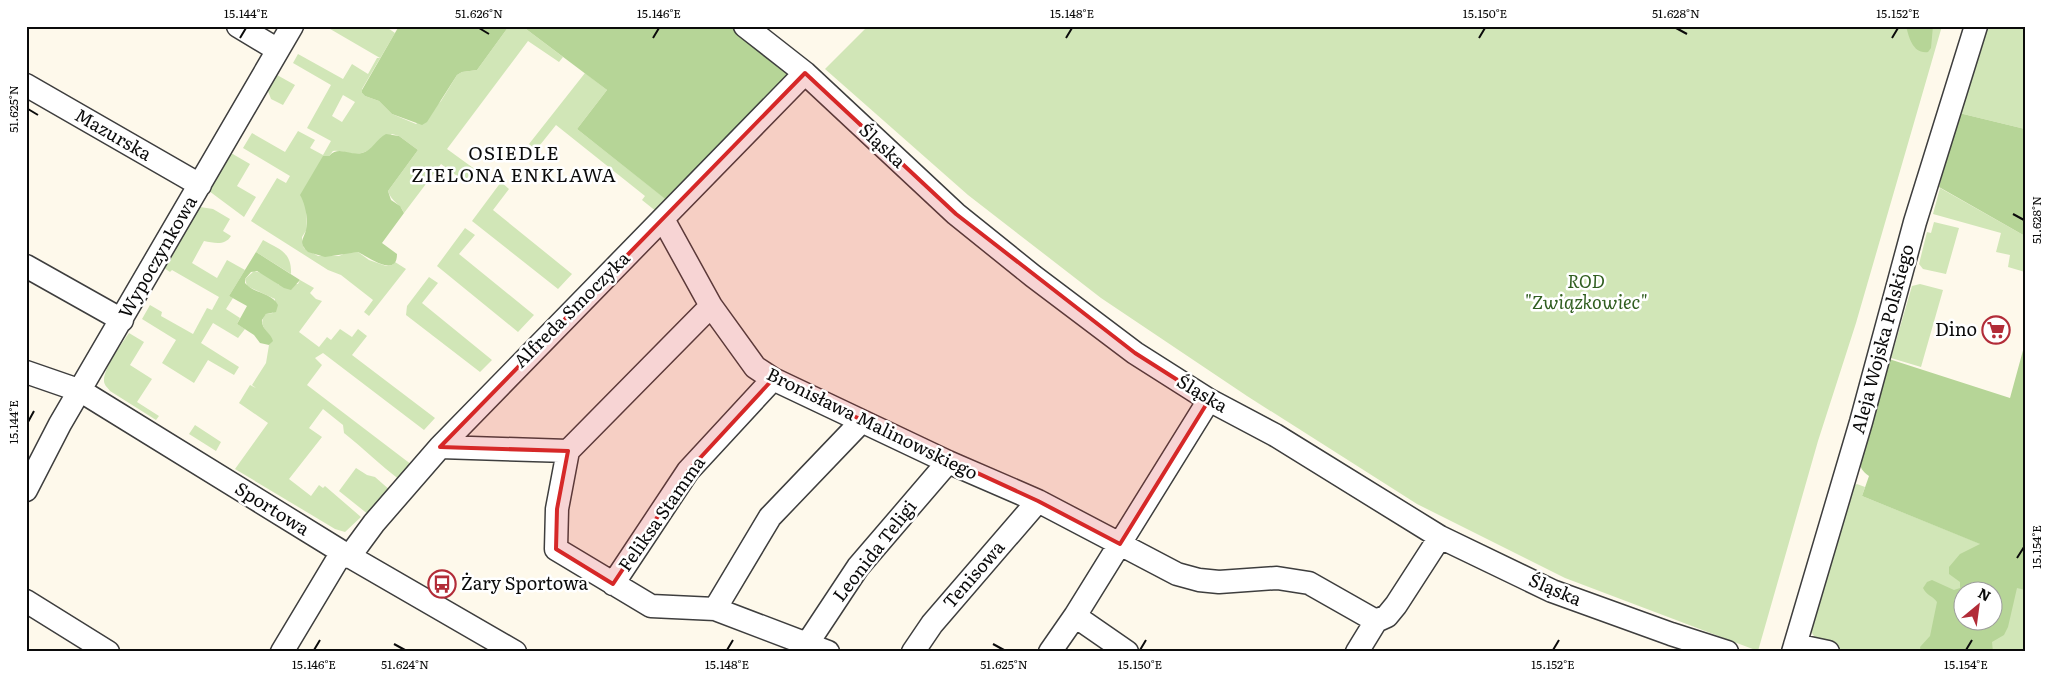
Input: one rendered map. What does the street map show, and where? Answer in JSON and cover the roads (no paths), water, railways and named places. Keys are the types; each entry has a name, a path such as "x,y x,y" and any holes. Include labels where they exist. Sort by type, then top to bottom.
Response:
{"street":[{"path":"238,26 278,50"},
{"name":"Wypoczynkowa","path":"26,490 60,424 292,26"},
{"name":"Śląska","path":"745,26 806,73 898,162 971,226 1033,276 1135,353 1209,400 1275,435 1440,537 1552,591 1668,643 1727,652"},
{"name":"Aleja Wojska Polskiego","path":"1794,648 1861,422 1915,222 1976,26"},
{"name":"Alfreda Smoczyka","path":"282,652 346,554 440,447 806,73"},
{"name":"Mazurska","path":"26,85 200,185"},
{"name":"Bronisława Malinowskiego","path":"663,218 711,306 755,367 772,379 948,462 1038,501 1178,574 1199,580 1219,582 1277,578 1309,583 1376,621"},
{"path":"26,266 122,320"},
{"path":"711,306 568,451 557,509 556,549 651,606 715,609 817,648"},
{"name":"Sportowa","path":"26,372 80,391 346,554 515,652"},
{"name":"Feliksa Stamma","path":"613,584 688,471 772,379"},
{"path":"1050,652 1075,616 1209,400"},
{"path":"715,609 770,517 862,422"},
{"path":"440,447 568,451"},
{"name":"Leonida Teligi","path":"817,648 858,567 948,462"},
{"name":"Tenisowa","path":"913,652 932,624 1038,501"},
{"path":"1357,652 1376,621 1387,616 1396,605 1440,537"},
{"path":"26,601 108,652"},
{"path":"1075,616 1127,652"},
{"path":"1794,648 1828,652"}],"place":[{"name":"Dino","path":"1996,330"},
{"name":"Żary Sportowa","path":"442,584"}],"district":[{"name":"OSIEDLE ZIELONA ENKLAWA","path":"514,164"}],"park label":[{"name":"ROD \"Związkowiec\"","path":"1586,292"}]}
